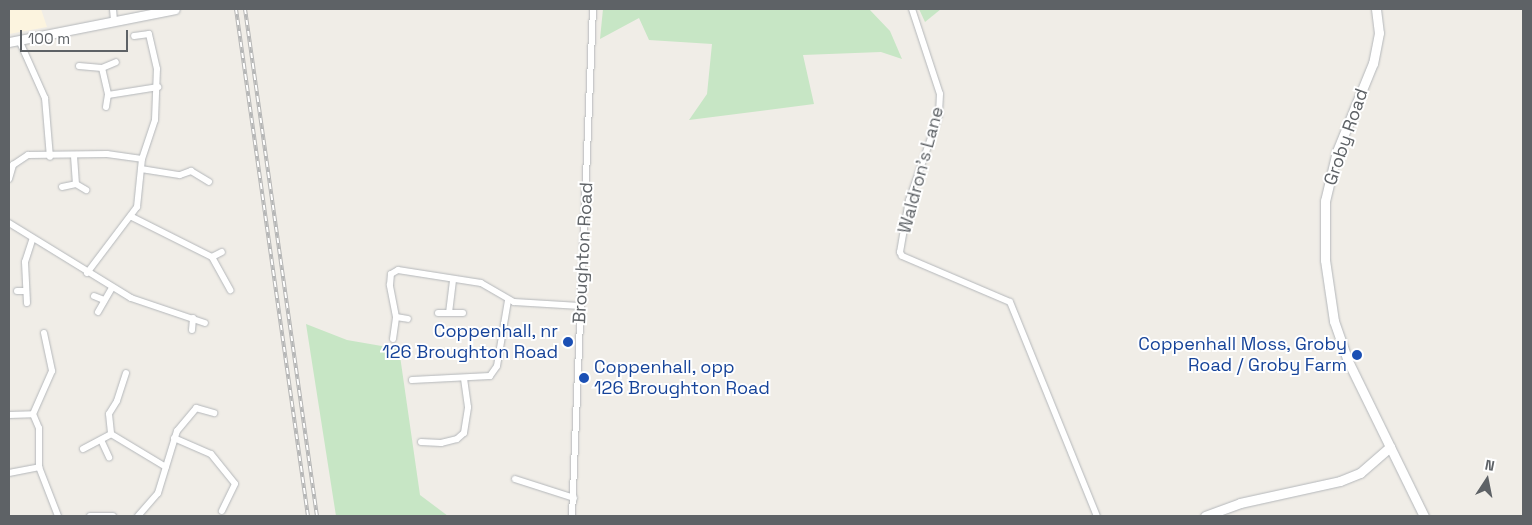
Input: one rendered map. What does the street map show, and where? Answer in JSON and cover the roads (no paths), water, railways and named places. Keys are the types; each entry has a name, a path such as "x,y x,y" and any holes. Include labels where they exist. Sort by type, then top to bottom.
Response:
{"street":[{"path":"114,9 114,21"},
{"path":"9,42 175,9"},
{"name":"Broughton Road","path":"572,516 593,9"},
{"name":"Waldron's Lane","path":"912,9 940,94 939,115 909,200 900,252 902,256 1010,302 1043,377 1097,516"},
{"name":"Groby Road","path":"1376,9 1377,48 1331,169 1325,201 1323,241 1330,301 1340,340 1424,516"},
{"path":"87,273 132,217 137,207 142,159 155,120 154,105 158,87 158,69 152,33 134,36"},
{"path":"20,40 45,98 50,157"},
{"path":"79,66 102,68 116,62"},
{"path":"102,68 108,95 106,107"},
{"path":"108,95 158,87"},
{"path":"9,179 11,164 28,155 50,157 107,154 142,159"},
{"path":"74,156 76,184"},
{"path":"141,169 180,175 193,169 209,182"},
{"path":"62,187 76,184 86,190"},
{"path":"132,217 212,257 230,290"},
{"path":"9,223 32,240 131,298 205,322"},
{"path":"26,304 25,262 32,240"},
{"path":"212,257 222,252"},
{"path":"394,340 396,317 390,285 391,274 398,270 493,288 508,300 580,306"},
{"path":"449,313 453,279"},
{"path":"98,312 112,288"},
{"path":"17,291 26,291"},
{"path":"94,296 104,300"},
{"path":"412,380 490,376 494,372 508,300"},
{"path":"438,313 463,314"},
{"path":"396,317 408,319"},
{"path":"192,330 193,318"},
{"path":"33,414 52,371 44,333"},
{"path":"111,434 109,414 117,402 126,373"},
{"path":"421,442 441,442 457,439 464,433 468,407 464,378"},
{"path":"138,516 158,493 174,438 196,408 214,412"},
{"path":"9,415 33,414"},
{"path":"33,414 40,428 39,467 58,516"},
{"path":"83,450 102,442 111,434"},
{"path":"111,434 166,467"},
{"path":"174,438 212,454 238,482 222,511"},
{"path":"102,442 109,457"},
{"path":"1206,516 1240,503 1347,478 1360,473 1390,447"},
{"path":"9,473 39,467"},
{"path":"515,478 574,498"},
{"path":"90,516 113,516"}],"railway":[{"path":"236,9 308,516"},
{"path":"245,9 317,516"}],"place":[{"name":"Coppenhall, nr 126 Broughton Road","path":"568,342"},
{"name":"Coppenhall Moss, Groby Road / Groby Farm","path":"1357,355"},
{"name":"Coppenhall, opp 126 Broughton Road","path":"584,378"}]}
